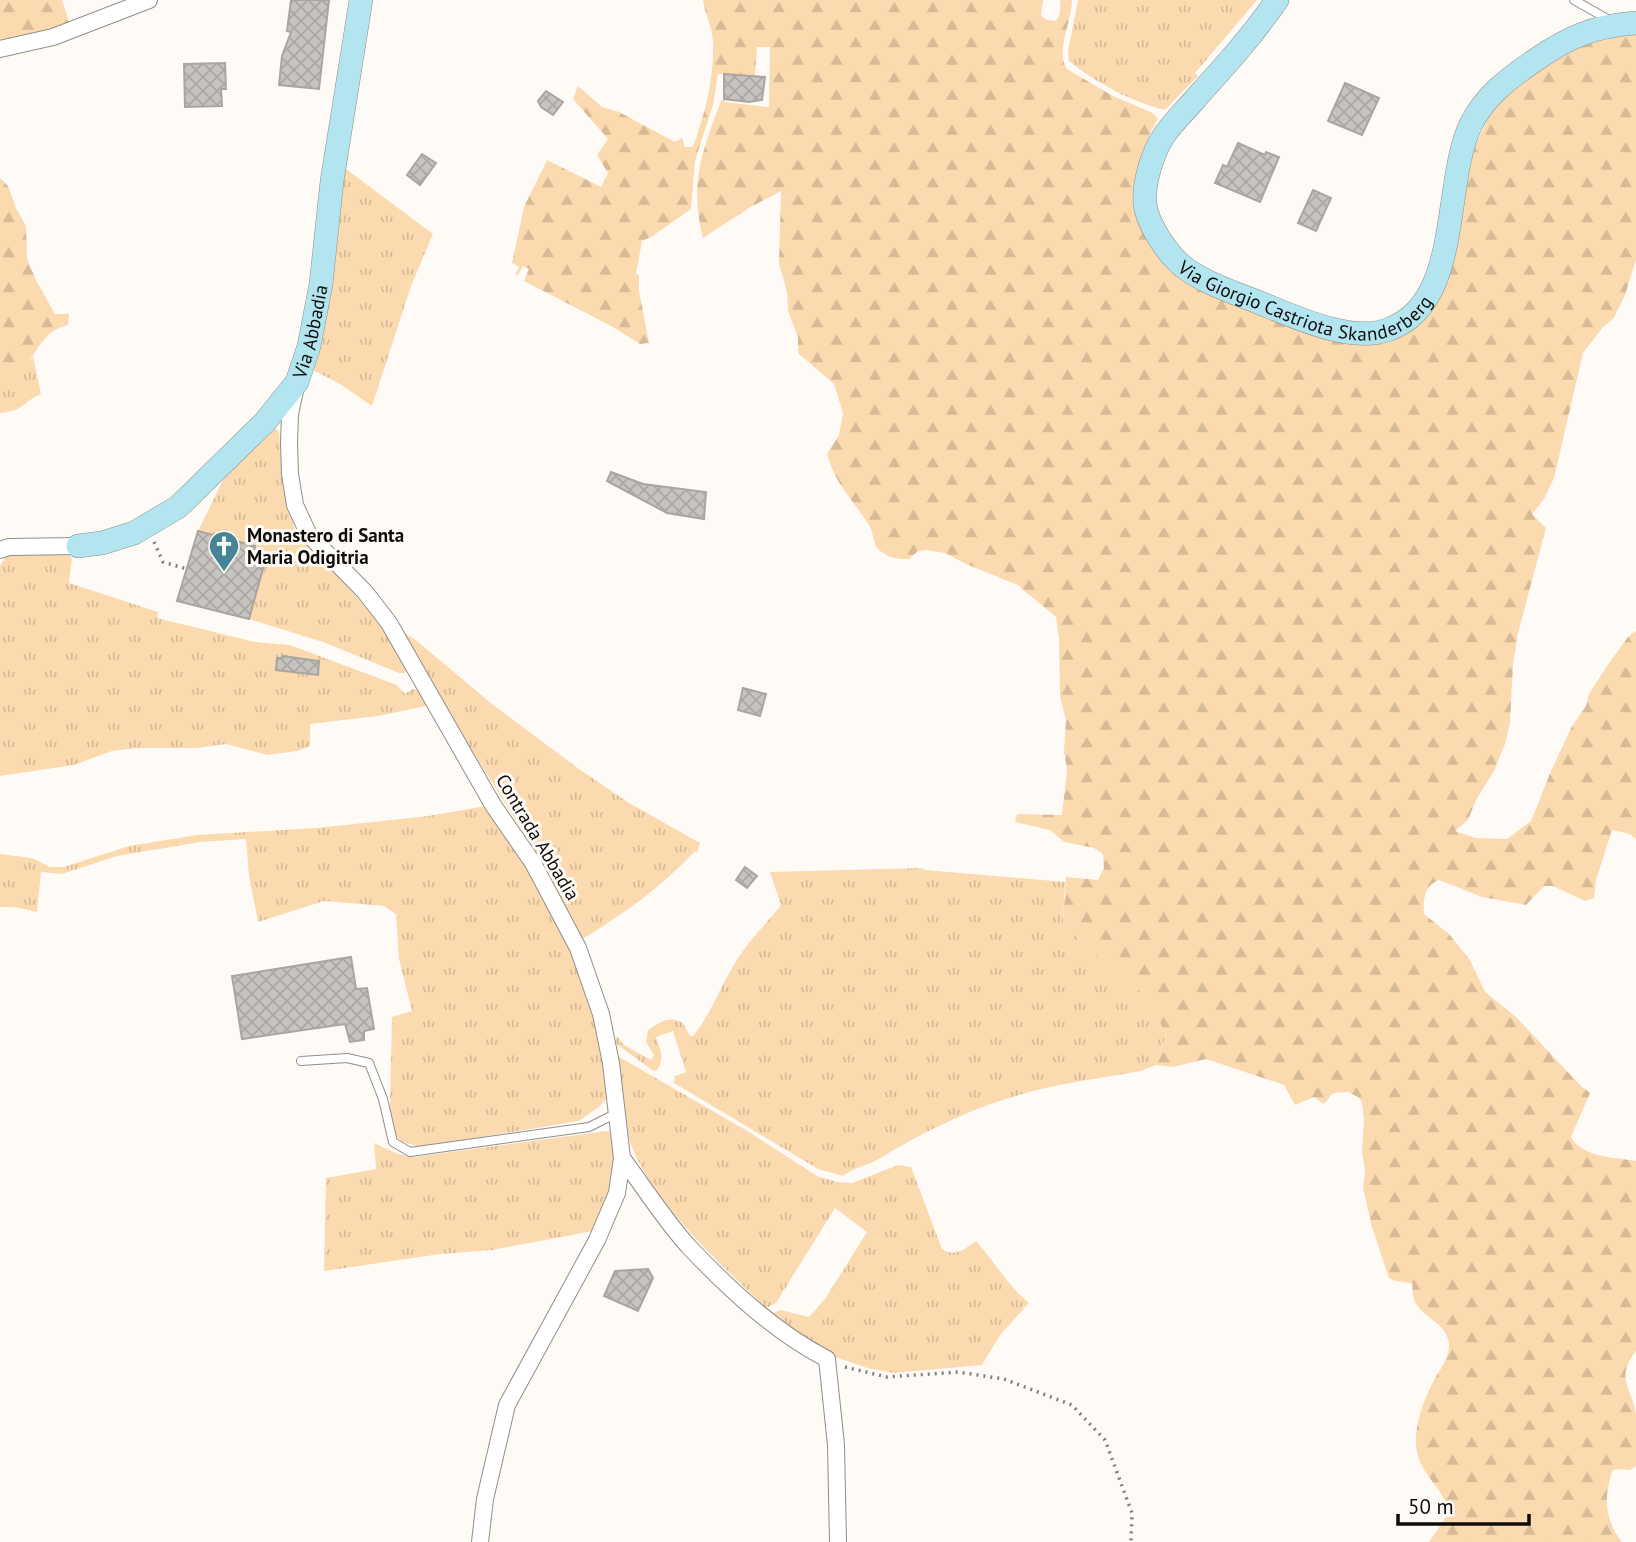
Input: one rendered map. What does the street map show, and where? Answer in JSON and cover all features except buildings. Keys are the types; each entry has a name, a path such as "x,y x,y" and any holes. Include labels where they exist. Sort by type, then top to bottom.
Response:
{"street":[{"path":"0,49 53,37 149,0"},
{"name":"Via Abbadia","path":"78,546 118,539 149,526 178,507 265,422 297,382 309,346 321,284 332,181 361,0"},
{"name":"Via Giorgio Castriota Skanderberg","path":"1277,0 1259,27 1165,134 1151,162 1145,205 1160,241 1180,265 1224,289 1324,327 1359,334 1385,331 1410,320 1429,295 1440,274 1461,149 1471,124 1487,98 1560,42 1596,27 1627,23"},
{"name":"Contrada Abbadia","path":"297,382 290,414 289,443 295,505 309,535 365,592 389,623 493,805 540,875 578,948 601,1014 617,1113 622,1158 617,1193 597,1240 507,1405 485,1499 480,1542"},
{"path":"0,550 9,547 78,546"},
{"path":"622,1158 689,1246 758,1312 798,1344 827,1359 836,1445 838,1542"}],"lane":[{"path":"1574,0 1627,23"},
{"path":"301,1061 347,1058 369,1063 383,1099 393,1142 410,1152 589,1127 617,1113"}],"path":[{"path":"149,526 151,537 163,562 187,569"},
{"path":"827,1359 840,1366 887,1377 958,1372 1004,1380 1072,1405 1105,1440 1132,1513 1131,1542"}],"green space":[{"path":"0,0 62,0 70,25 0,41"},
{"path":"703,0 1043,0 1041,15 1045,19 1055,21 1059,14 1060,0 1072,0 1063,45 1067,69 1113,96 1153,113 1158,119 1150,133 1141,167 1173,250 1298,320 1417,324 1435,303 1448,278 1473,150 1491,112 1505,95 1562,49 1636,29 1636,260 1625,295 1614,318 1603,327 1583,353 1554,478 1544,499 1532,514 1546,528 1518,633 1513,664 1510,723 1505,744 1468,820 1455,831 1476,838 1507,839 1531,821 1551,771 1572,726 1586,706 1589,694 1628,637 1636,631 1636,839 1630,834 1612,830 1596,880 1594,898 1585,901 1553,886 1544,886 1526,905 1482,897 1439,880 1427,889 1424,898 1424,914 1449,934 1470,960 1485,992 1516,1017 1590,1093 1571,1137 1576,1144 1591,1153 1636,1161 1636,1351 1626,1369 1626,1377 1636,1415 1636,1466 1630,1470 1612,1471 1607,1499 1609,1517 1622,1542 1429,1542 1449,1513 1443,1497 1419,1460 1416,1435 1422,1408 1445,1361 1449,1345 1444,1331 1417,1305 1413,1297 1412,1283 1389,1278 1372,1227 1363,1188 1365,1171 1362,1151 1362,1102 1348,1092 1333,1093 1324,1104 1314,1097 1295,1105 1284,1085 1206,1059 1173,1067 1156,1065 1166,1035 1148,997 1116,974 1063,924 1066,877 1098,880 1104,868 1103,854 1094,848 1064,842 1050,830 1015,822 1017,814 1062,815 1067,770 1064,751 1066,720 1060,697 1056,617 1020,586 945,553 918,551 909,559 899,559 886,555 877,547 869,525 839,483 827,454 839,435 843,413 834,384 798,353 798,337 788,311 787,292 779,263 781,191 703,238 697,201 700,168 708,136 724,99 724,102 769,107 770,47 757,47 755,76 718,74 713,105 695,161 691,209 642,241 636,274 639,275 639,291 649,343 640,344 524,281 529,269 523,266 518,275 515,274 519,267 512,263 524,207 547,160 601,187 608,173 597,155 608,139 573,99 578,86 602,107 619,112 675,142 682,138 685,147 693,147 708,96 713,57 712,32"},
{"path":"1078,0 1257,0 1195,73 1198,76 1165,110 1114,90 1069,61 1068,51"},
{"path":"342,166 433,234 411,286 372,406 340,384 313,370 322,341"},
{"path":"0,178 8,186 26,226 27,259 37,282 55,314 69,314 68,325 50,333 16,380 0,380"},
{"path":"33,357 41,394 19,408 0,413 0,380 16,380"},
{"path":"274,428 279,431 283,488 298,540 306,542 376,618 407,669 405,673 399,673 323,642 249,619 266,558 253,556 245,544 198,531 224,478 235,464"},
{"path":"67,553 72,558 69,583 158,612 157,618 255,642 290,645 397,685 405,694 412,689 420,690 431,705 378,716 310,724 310,746 297,751 267,755 226,744 196,748 138,748 112,751 74,765 0,776 0,566 7,554"},
{"path":"402,631 492,704 579,769 629,803 700,843 697,853 695,851 641,900 581,940 532,846 461,733"},
{"path":"492,805 566,937 599,1023 608,1097 579,1121 421,1147 403,1142 392,1133 392,1017 412,1011 399,959 396,914 384,906 324,901 258,922 249,876 246,839 201,842 117,856 62,874 41,872 37,912 0,907 0,854 32,858 50,867 64,867 129,846 197,835 317,828 428,816"},
{"path":"922,868 1065,882 1063,924 1116,974 1148,997 1166,1035 1156,1065 1141,1071 1025,1093 975,1110 843,1176 818,1169 674,1083 675,1076 686,1072 673,1031 656,1037 661,1058 656,1071 615,1043 617,1036 624,1045 651,1060 654,1055 646,1042 648,1030 657,1024 665,1020 678,1021 683,1023 690,1036 693,1036 707,1016 736,961 781,905 770,872"},
{"path":"616,1055 749,1132 817,1176 852,1183 898,1165 911,1167 942,1249 956,1252 976,1241 1029,1303 1000,1335 982,1365 894,1373 867,1368 827,1354 773,1313 781,1310 809,1317 825,1299 867,1232 835,1208 776,1303 766,1308 687,1229 651,1183 628,1136"},
{"path":"613,1132 611,1183 605,1208 593,1231 492,1250 441,1254 324,1271 326,1178 376,1169 374,1143 398,1154 414,1157"}],"place":[{"name":"Monastero di Santa Maria Odigitria","path":"224,573"}]}
